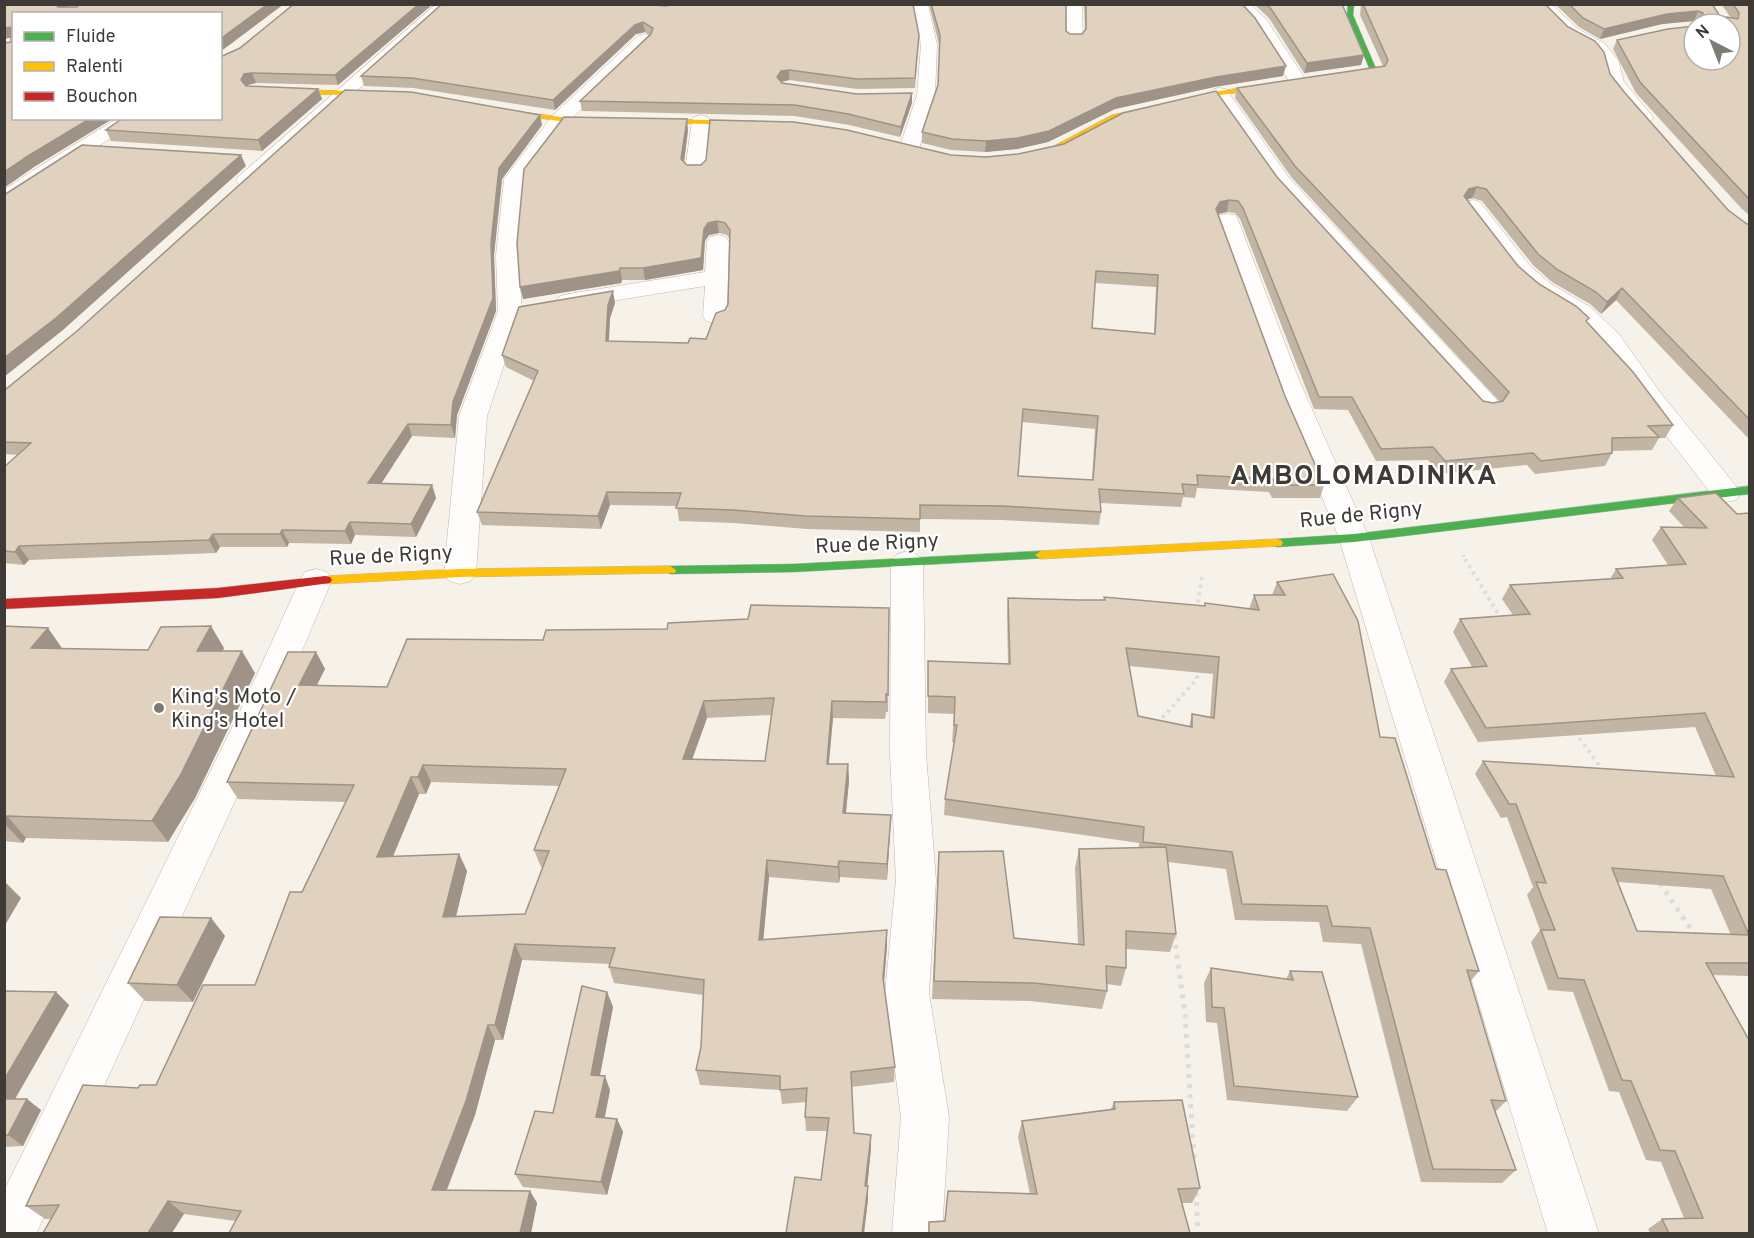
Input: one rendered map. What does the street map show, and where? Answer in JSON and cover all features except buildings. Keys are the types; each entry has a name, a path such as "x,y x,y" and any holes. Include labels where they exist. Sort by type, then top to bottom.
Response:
{"street":[{"path":"230,195 446,4"},
{"path":"909,149 926,95 929,45 920,4"},
{"path":"1074,4 1075,39"},
{"path":"1240,4 1261,23 1298,82"},
{"path":"1017,157 1055,149 1114,117 1220,93 1374,71 1350,15 1351,4"},
{"path":"1542,4 1572,32 1607,44 1616,83 1655,130"},
{"path":"460,573 473,416 529,308 507,255 514,179 560,119 644,39"},
{"path":"256,90 402,95"},
{"path":"1220,93 1283,183 1488,406"},
{"path":"903,97 926,95"},
{"path":"480,107 560,119 772,123"},
{"path":"4,200 42,173 129,120"},
{"path":"695,171 701,121"},
{"path":"86,148 120,150"},
{"path":"247,158 270,159"},
{"path":"1473,206 1523,272 1543,290 1580,311 1610,339 1650,397 1738,491"},
{"path":"1227,220 1274,351 1323,472 1354,538 1574,1233"},
{"path":"715,316 718,242"},
{"path":"529,308 716,277"},
{"name":"Rue de Rigny","path":"4,604 218,593 316,580 460,573 704,570 1206,548 1354,538 1738,491"},
{"path":"907,562 908,754 916,880 907,993 925,1117 917,1233"},
{"path":"10,1233 261,705 316,580"}],"path":[{"path":"1446,526 1504,624"},
{"path":"1197,622 1206,548"},
{"path":"1161,728 1162,718 1197,680 1197,657"},
{"path":"1571,728 1610,781"},
{"path":"1653,873 1701,945"},
{"path":"1173,932 1185,1014 1194,1164"},
{"path":"1195,1187 1198,1233"}],"traffic: fast":[{"path":"1334,78 1374,71 1350,15 1351,4"},
{"path":"1277,543 1354,538 1750,490"},
{"path":"670,570 794,568 1041,555"}],"traffic: slow":[{"path":"1034,154 1055,149 1115,117 1220,93 1282,84"},
{"path":"275,91 386,94"},
{"path":"496,110 560,119 756,123"},
{"path":"1041,555 1277,543"},
{"path":"325,580 460,573 670,570"}],"traffic: jam":[{"path":"4,604 218,593 325,580"}],"place":[{"name":"King's Moto / King's Hotel","path":"159,708"}],"district":[{"name":"AMBOLOMADINIKA","path":"1364,475"}]}
